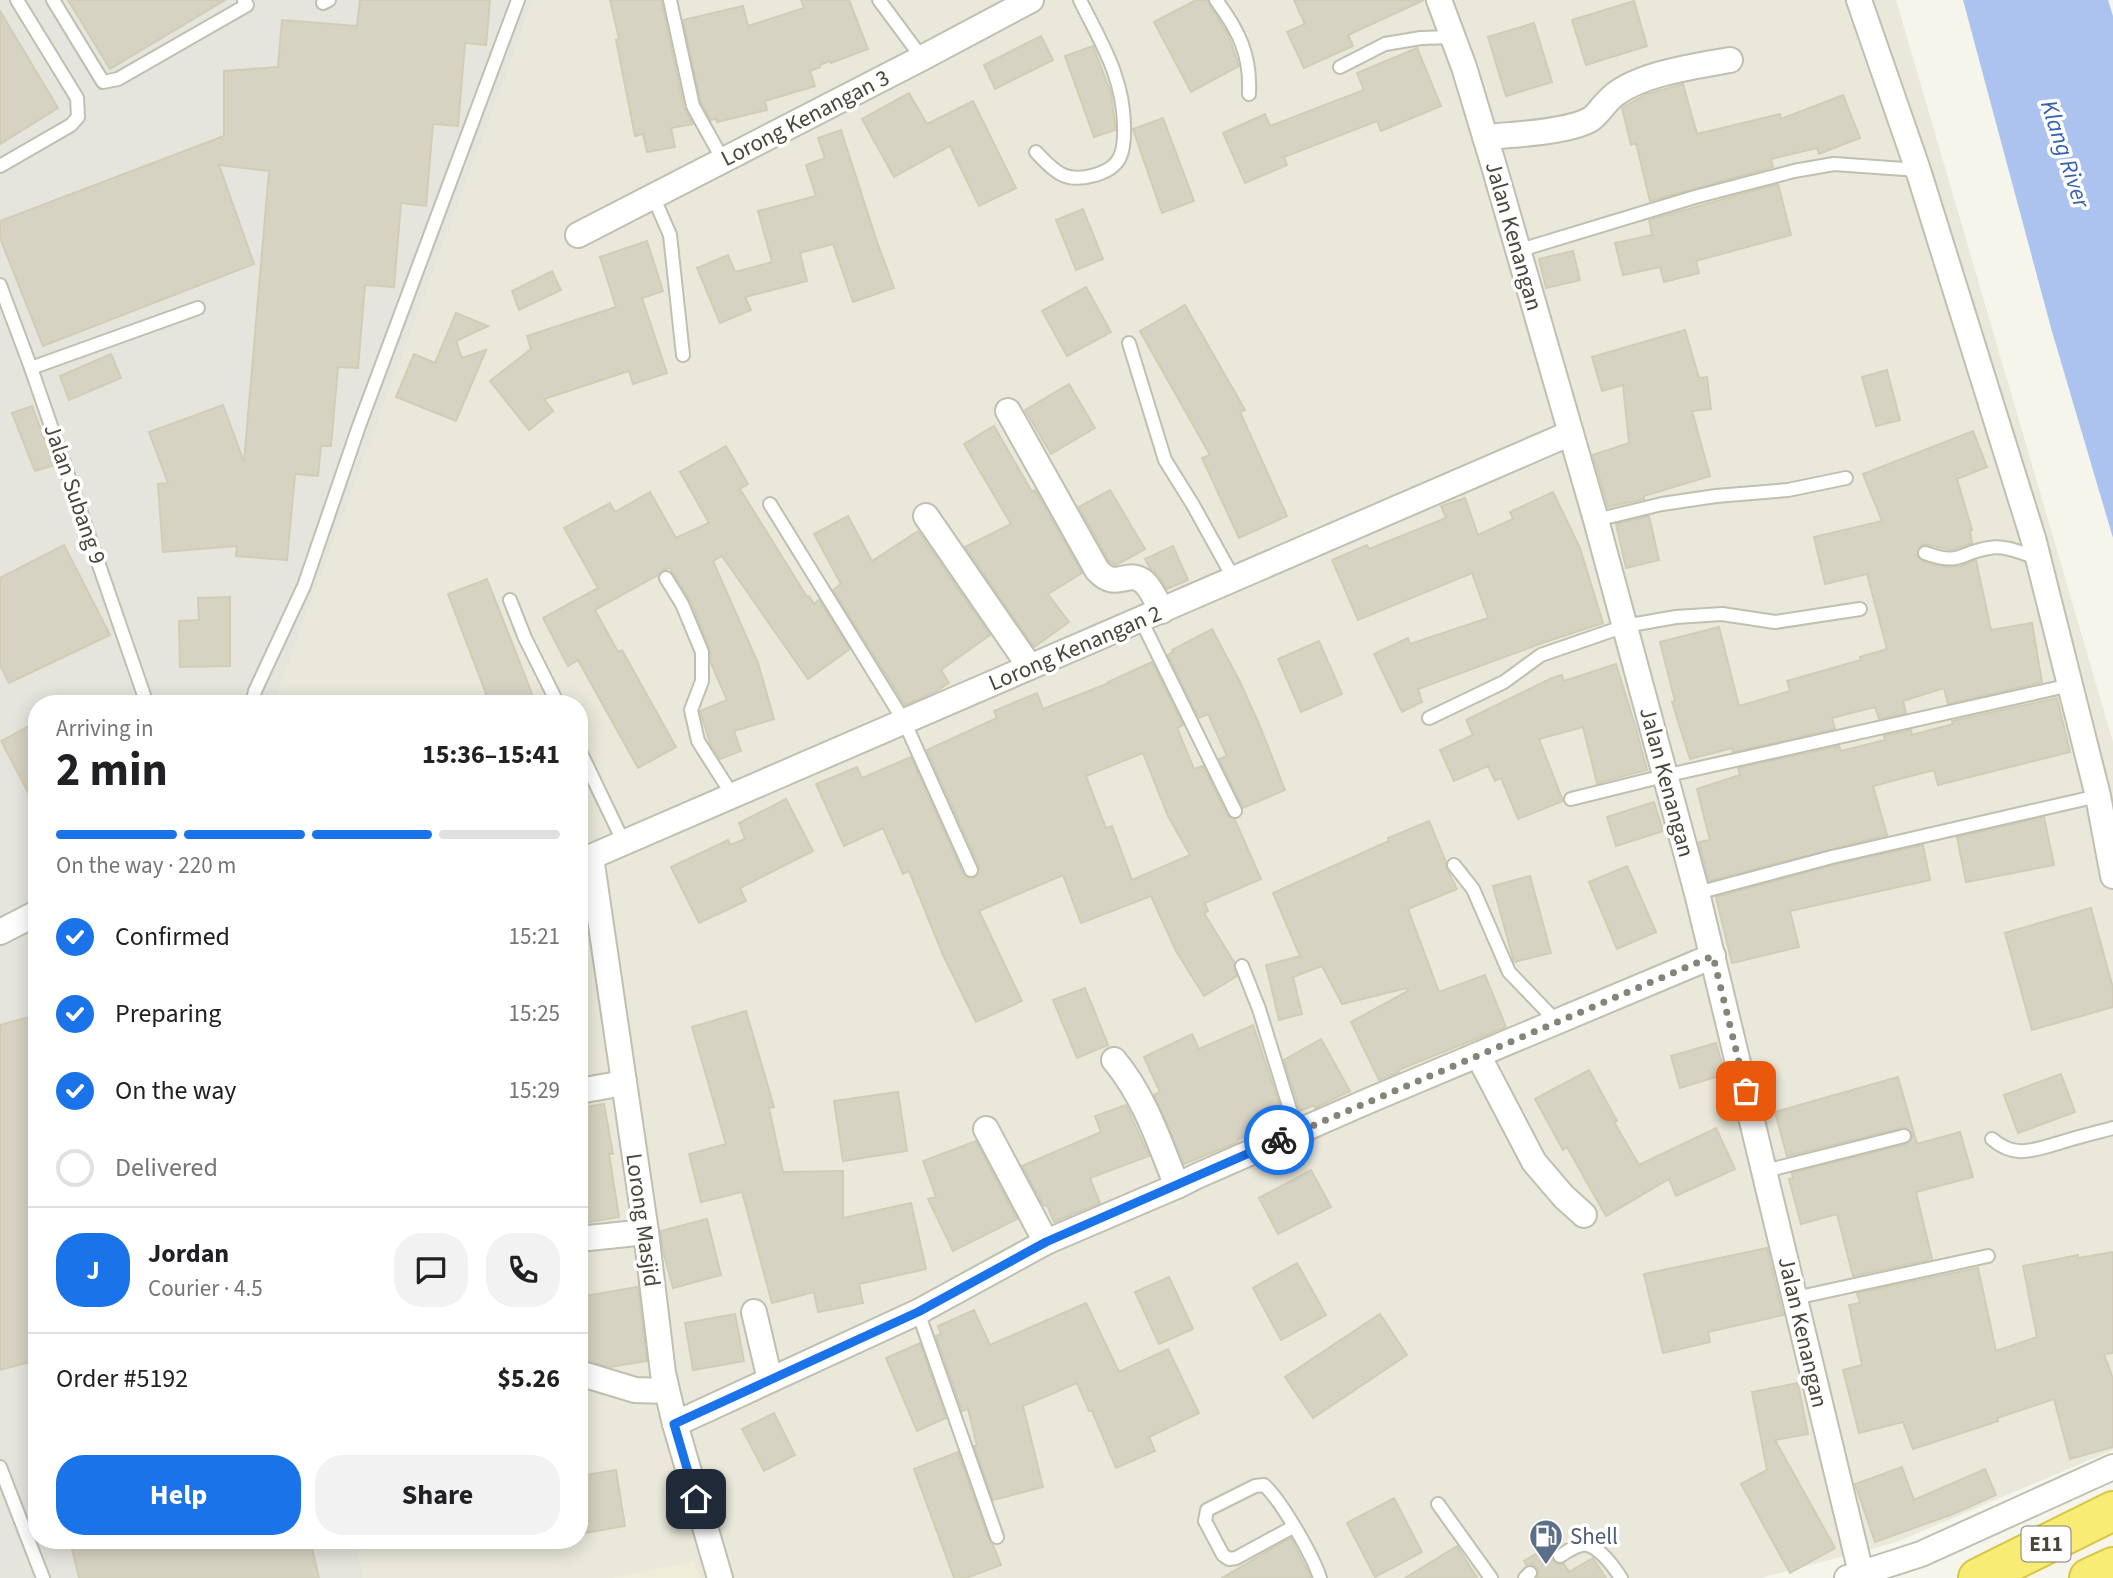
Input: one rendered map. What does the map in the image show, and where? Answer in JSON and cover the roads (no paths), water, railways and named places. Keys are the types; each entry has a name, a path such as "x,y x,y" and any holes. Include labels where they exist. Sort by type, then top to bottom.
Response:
{"highway":[{"name":"E11","path":"1978,1578 2113,1511"},
{"name":"E11","path":"2089,1578 2113,1567"}],"street":[{"name":"Lorong Kenangan 3","path":"578,234 1031,0"},
{"name":"Jalan Kenangan","path":"1439,0 1485,137 1597,520 1697,893 1795,1298 1854,1576"},
{"path":"1859,0 1918,170 2037,558 2098,796 2113,876"},
{"path":"1485,137 1571,127 1593,118 1603,104 1617,92 1633,84 1687,68 1730,60"},
{"path":"1007,411 1097,570 1105,578 1112,580 1130,577 1145,583 1151,615"},
{"name":"Lorong Kenangan 2","path":"588,859 1571,433"},
{"path":"926,516 1030,667"},
{"name":"Lorong Masjid","path":"588,877 624,1083 663,1373 674,1424 720,1578"},
{"path":"0,932 28,918"},
{"path":"674,1424 918,1312 1046,1242 1297,1132 1713,956"},
{"path":"1478,1055 1534,1162 1564,1198 1584,1215"},
{"path":"1114,1060 1143,1102 1177,1186"},
{"path":"588,1089 624,1083"},
{"path":"986,1129 1046,1242"},
{"path":"588,1238 646,1232"},
{"path":"754,1312 770,1380"},
{"path":"588,1376 635,1390 667,1391"},
{"path":"1854,1576 1921,1554 2113,1467"}],"lane":[{"path":"0,166 71,125 78,117 77,98 17,0"},
{"path":"53,0 103,82 118,79 247,5 244,0"},
{"path":"254,695 304,586 363,413 518,0"},
{"path":"670,0 693,106 723,160"},
{"path":"879,0 922,58"},
{"path":"1036,152 1060,175 1075,179 1112,168 1123,153 1125,135 1121,90 1112,62 1080,0"},
{"path":"1216,0 1232,22 1245,51 1250,74 1249,94"},
{"path":"1340,67 1385,44 1421,38 1453,37"},
{"path":"1517,251 1794,171 1834,164 1918,170"},
{"path":"653,196 670,235 683,355"},
{"name":"Jalan Subang 9","path":"0,285 145,695"},
{"path":"31,368 198,308"},
{"path":"1129,343 1166,460 1234,579"},
{"path":"1597,520 1662,504 1788,490 1846,478"},
{"path":"770,504 904,721 971,870"},
{"path":"1926,553 1949,559 1989,548 2003,548 2037,558"},
{"path":"666,578 682,604 702,652 702,681 691,709 698,741 733,796"},
{"path":"510,600 525,638 554,695"},
{"path":"1429,718 1504,681 1541,655 1626,626 1676,617 1721,614 1774,622 1860,609"},
{"path":"1151,615 1235,811"},
{"path":"1571,799 2071,685"},
{"path":"588,768 624,843"},
{"path":"1697,893 1832,858 2098,796"},
{"path":"1454,865 1473,889 1509,972 1557,1022"},
{"path":"1242,966 1259,1009 1297,1132"},
{"path":"1992,1139 2002,1147 2035,1151 2113,1128"},
{"path":"1765,1171 1904,1136"},
{"path":"1795,1298 1988,1256"},
{"path":"918,1312 997,1537"},
{"path":"0,1467 4,1491 28,1545"},
{"path":"1293,1527 1236,1558 1229,1559 1223,1555 1205,1516 1207,1510 1255,1486 1264,1485 1272,1492 1315,1563 1320,1578"},
{"path":"1438,1504 1491,1578"},
{"path":"1560,1556 1581,1545 1587,1545 1600,1553 1621,1578"},
{"path":"30,1549 43,1578"}],"water":[{"name":"Klang River","path":"1963,0 2108,0 2113,16 2113,538 2051,328"}],"place":[{"name":"Shell","path":"1546,1566"}]}
